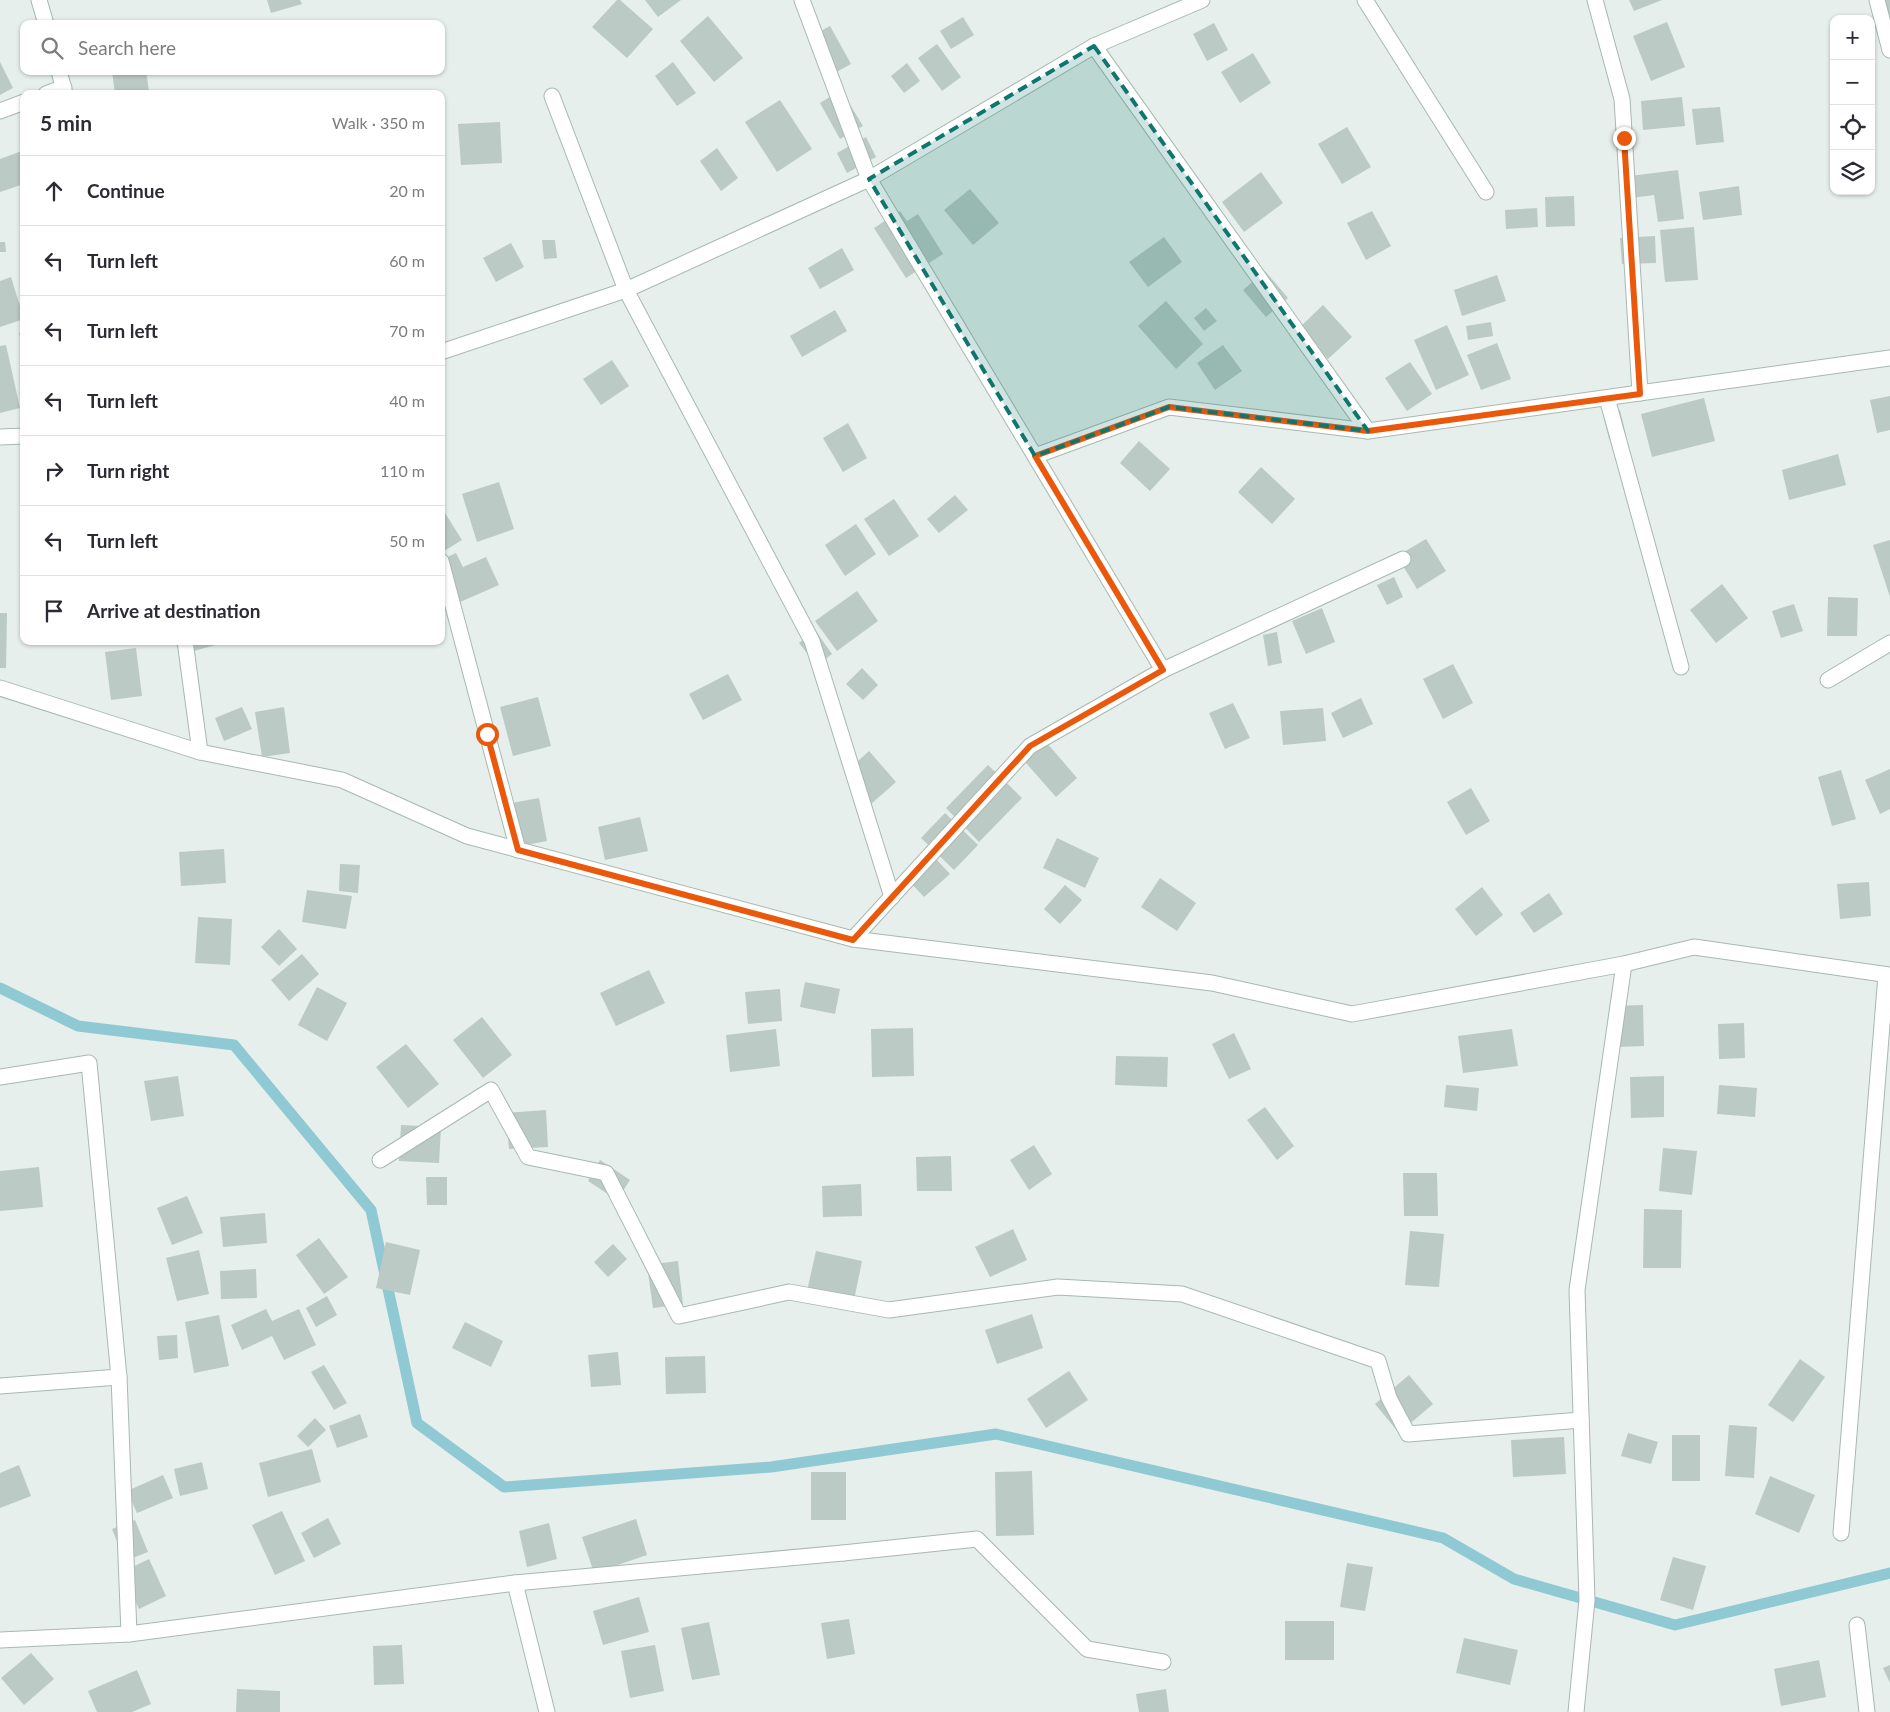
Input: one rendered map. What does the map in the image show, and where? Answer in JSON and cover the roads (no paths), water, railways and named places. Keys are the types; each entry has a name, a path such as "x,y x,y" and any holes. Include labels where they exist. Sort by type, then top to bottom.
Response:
{"street":[{"path":"40,0 45,20"},
{"path":"802,0 869,179 1163,670"},
{"path":"445,351 626,290 869,179 1094,46 1202,0"},
{"path":"1365,0 1486,192"},
{"path":"1595,0 1622,99 1640,394"},
{"path":"1877,0 1890,50"},
{"path":"1094,46 1368,431"},
{"path":"60,75 64,90"},
{"path":"552,96 626,290 812,641 892,897"},
{"path":"0,111 20,104"},
{"path":"1035,456 1169,407 1368,431 1890,358"},
{"path":"1607,398 1681,667"},
{"path":"0,437 20,436"},
{"path":"853,940 1030,746 1163,670 1403,559"},
{"path":"445,576 518,850"},
{"path":"1828,680 1890,643"},
{"path":"186,645 200,752"},
{"path":"0,688 200,752 342,780 467,836 853,940 1212,983 1352,1014 1624,964 1694,946 1888,975 1841,1533"},
{"path":"1576,1712 1587,1600 1577,1290 1624,964"},
{"path":"0,1077 89,1064 119,1377 130,1634"},
{"path":"380,1160 491,1090 528,1157 606,1173 679,1316 788,1292 889,1310 1058,1287 1182,1294 1378,1361 1389,1398 1408,1434 1581,1420"},
{"path":"0,1386 119,1377"},
{"path":"0,1640 130,1634 515,1582 843,1553 977,1539 1087,1649 1163,1662"},
{"path":"515,1582 547,1712"},
{"path":"1857,1625 1867,1712"}],"waterway":[{"path":"0,988 78,1026 234,1045 371,1210 417,1423 504,1487 771,1467 996,1434 1443,1538 1514,1579 1675,1625 1890,1573"}]}
